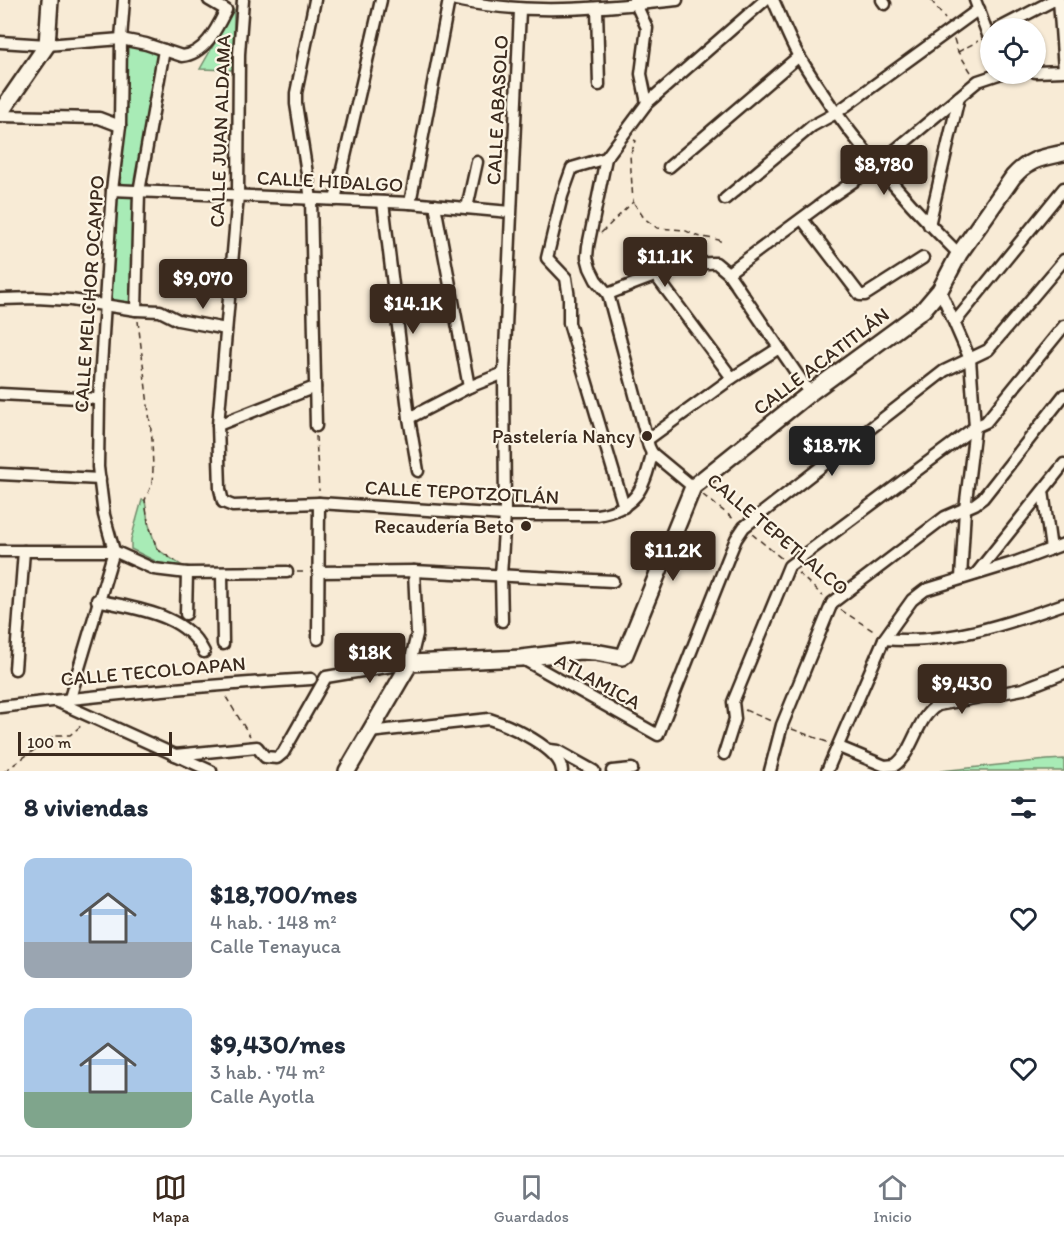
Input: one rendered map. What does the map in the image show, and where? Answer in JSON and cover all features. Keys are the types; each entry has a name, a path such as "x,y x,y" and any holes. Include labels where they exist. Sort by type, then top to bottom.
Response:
{"street":[{"path":"0,114 47,45 50,0"},
{"name":"CALLE MELCHOR OCAMPO","path":"114,551 104,515 98,467 99,399 112,190 120,126 124,0"},
{"path":"0,42 47,45 121,39 182,56 194,53 202,47 216,29 226,10 209,0"},
{"name":"CALLE JUAN ALDAMA","path":"234,506 223,502 221,497 218,425 238,195 239,54 243,0"},
{"path":"315,0 296,93 296,104 311,199 316,426"},
{"path":"335,200 381,0"},
{"path":"410,203 449,0"},
{"path":"456,0 520,10 597,8 637,1 677,0"},
{"path":"624,507 644,484 652,453 646,440 608,294 590,268 588,246 606,158 647,103 765,0"},
{"path":"773,0 799,56 836,113 876,166 929,225 959,254"},
{"path":"1019,18 1054,0"},
{"path":"1046,72 1064,71 1059,0"},
{"path":"637,1 647,28 641,74 647,103"},
{"path":"725,199 812,126 836,113 952,29 977,4 983,18"},
{"path":"597,8 599,85"},
{"name":"CALLE ABASOLO","path":"502,621 501,575 505,515 504,373 520,10"},
{"path":"136,310 139,192 164,50"},
{"path":"669,167 799,56"},
{"path":"728,273 876,166 978,81"},
{"path":"929,225 959,96"},
{"path":"0,114 99,118 120,126"},
{"name":"CALLE ACATITLÁN","path":"693,487 810,393 923,310 940,290 959,254 1013,177 1023,166 1037,159 1064,153"},
{"path":"606,158 572,168 562,196 547,258 566,278 569,323 624,507"},
{"path":"466,208 477,162"},
{"path":"955,322 1064,188"},
{"name":"CALLE HIDALGO","path":"112,190 410,203 510,212"},
{"path":"383,202 409,418 418,471"},
{"path":"435,206 469,387"},
{"path":"802,219 860,295 865,295 923,258"},
{"path":"744,527 944,371 988,350 1064,260"},
{"path":"608,294 656,276 702,263 720,265 728,273 810,393"},
{"path":"656,276 732,378"},
{"path":"940,290 970,359 975,428 965,509 961,578"},
{"path":"0,299 36,298 160,311 173,318 226,329"},
{"path":"724,754 735,719 733,702 789,566 986,422 1064,326"},
{"path":"646,440 732,378 779,348"},
{"path":"409,418 469,387 504,373"},
{"path":"218,425 315,387"},
{"path":"0,394 99,399"},
{"path":"770,771 782,725 832,603 945,517 983,498 1064,395"},
{"name":"CALLE TEPETLALCO","path":"652,453 693,487"},
{"path":"976,575 1064,464"},
{"path":"0,474 100,479"},
{"path":"175,755 257,747 268,759 277,758 284,753 326,677 410,663 521,658 580,651 622,657 655,584 693,487"},
{"path":"1043,491 1051,549"},
{"path":"318,639 319,503"},
{"name":"CALLE TEPOTZOTLÁN","path":"234,506 319,503 505,515 597,515 611,513 624,507"},
{"name":"ATLAMICA","path":"521,658 658,735 736,539 744,527"},
{"path":"827,771 884,639 918,594 1064,544"},
{"path":"0,551 114,551 154,569 222,574 287,572"},
{"path":"15,669 24,551"},
{"path":"70,698 97,600 114,551"},
{"path":"318,572 414,571 613,581"},
{"path":"347,771 410,663 417,634 414,571"},
{"path":"186,614 187,573"},
{"path":"222,574 223,644"},
{"path":"97,600 167,617 184,628 200,644 204,652"},
{"path":"884,639 909,642 942,638 1033,615 1064,604"},
{"path":"839,747 885,766 899,763 928,713 938,705 1023,689 1064,673"},
{"name":"CALLE TECOLOAPAN","path":"0,707 218,684 311,679"},
{"path":"56,701 211,771"},
{"path":"369,732 489,719 499,722 550,750 560,762 562,771"},
{"path":"550,750 558,751 594,771"},
{"path":"612,771 632,769"}],"path":[{"path":"931,0 952,29 958,52 978,81"},
{"path":"958,52 980,39"},
{"path":"624,134 636,141 630,155 633,202 644,218 657,228 684,230 698,236 719,240 722,243"},
{"path":"588,246 633,202"},
{"path":"136,310 152,439 152,484 145,500 148,522 157,549 187,569 187,573"},
{"path":"316,426 319,503"},
{"path":"415,510 418,471"},
{"name":"CALLE TEPETLALCO","path":"693,487 744,527 832,603 884,639"},
{"path":"287,572 318,572"},
{"path":"218,684 257,747"},
{"path":"5,771 55,735 70,735 91,717"}],"green space":[{"path":"234,9 233,70 200,69"},
{"path":"121,39 164,50 139,192 136,310 104,305"},
{"path":"142,500 145,500 148,522 157,549 187,569 163,565 131,549 131,539"},
{"path":"1064,759 1064,771 940,771 1047,760"}],"place":[{"name":"Pastelería Nancy","path":"647,436"},
{"name":"Recaudería Beto","path":"526,526"}]}
